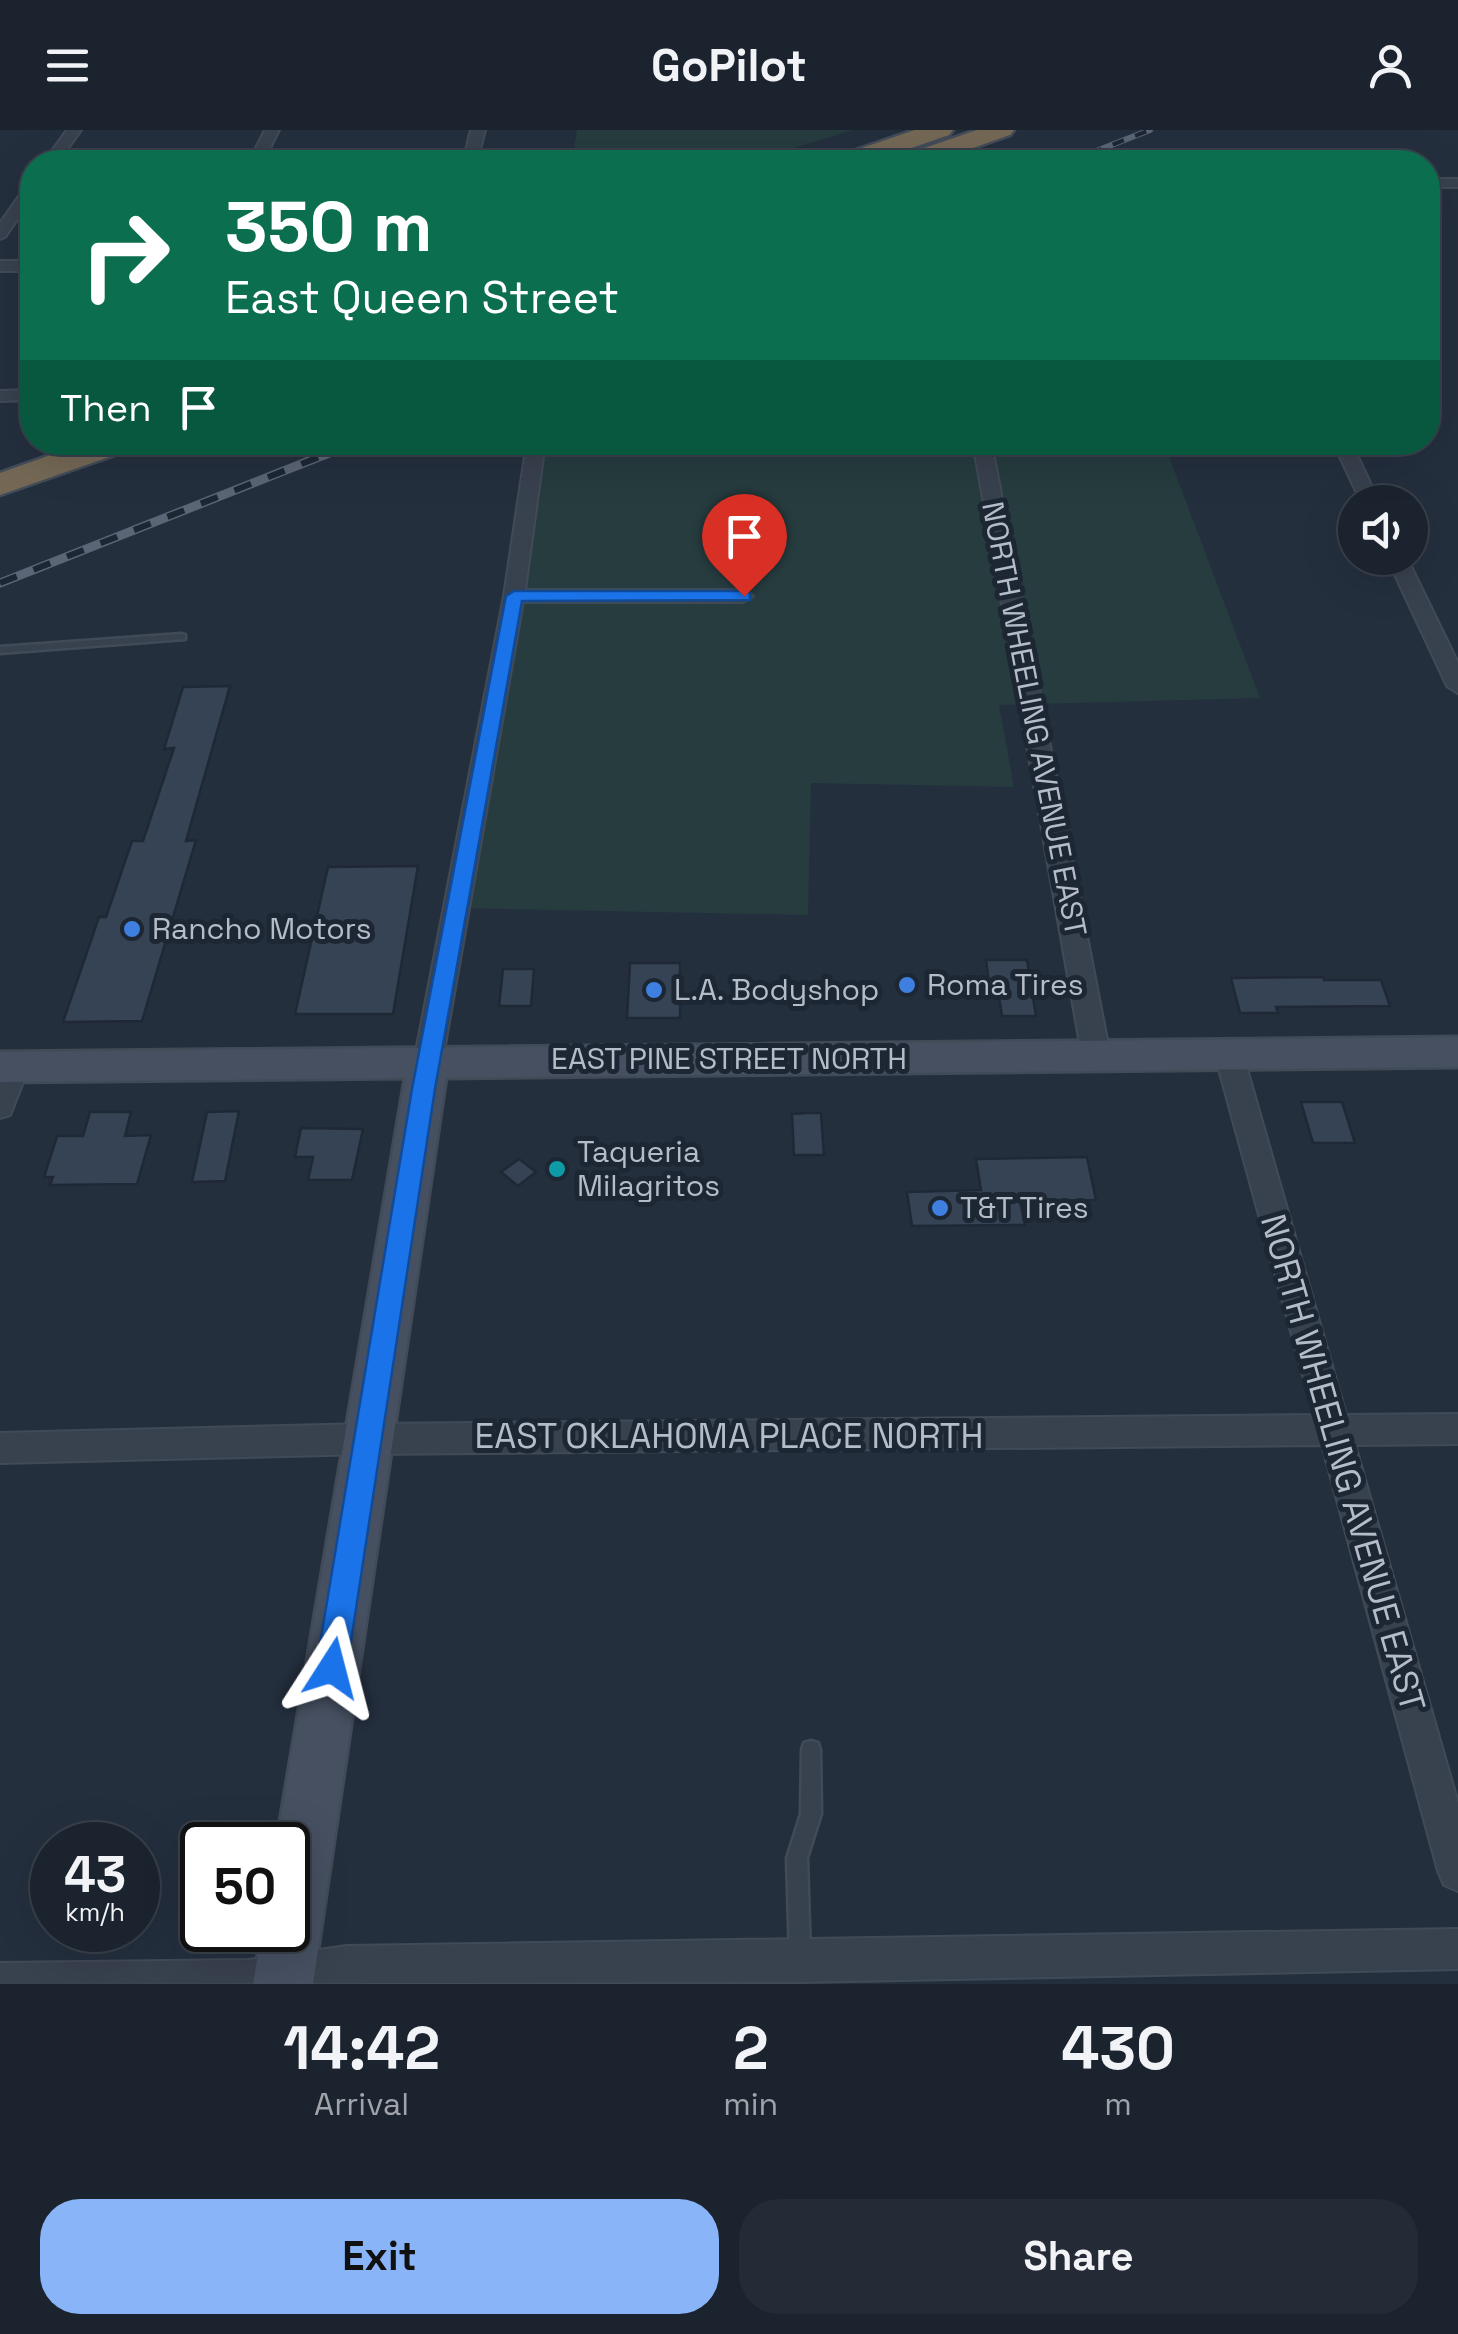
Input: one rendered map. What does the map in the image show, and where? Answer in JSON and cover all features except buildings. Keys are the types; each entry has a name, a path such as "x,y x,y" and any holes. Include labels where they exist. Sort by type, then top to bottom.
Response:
{"highway":[{"path":"882,150 940,130"},
{"path":"944,150 1001,130"},
{"path":"0,485 84,455"}],"main road":[{"name":"EAST PINE STREET NORTH","path":"8,1067 1458,1052"},
{"path":"284,1979 428,1062"}],"street":[{"path":"0,234 20,205"},
{"path":"428,1062 514,596 534,455"},
{"name":"NORTH WHEELING AVENUE EAST","path":"984,455 1096,1056"},
{"path":"1348,455 1362,485"},
{"path":"1405,575 1458,686"},
{"path":"514,596 744,596"},
{"name":"NORTH WHEELING AVENUE EAST","path":"1229,1055 1458,1871"},
{"path":"0,1107 8,1067"},
{"name":"EAST OKLAHOMA PLACE NORTH","path":"0,1448 367,1439 1458,1430"},
{"path":"0,1984 248,1982 347,1966 593,1974 800,1962 1458,1949"}],"lane":[{"path":"0,650 181,637"},
{"path":"800,1962 796,1858 810,1814 810,1750"}],"green space":[{"path":"577,130 853,130 787,150 574,150"},
{"path":"534,455 1169,455 1260,698 999,705 1014,787 811,783 808,915 456,908"}],"railway":[{"path":"1099,150 1150,130"},
{"path":"0,583 324,455"}],"place":[{"name":"Rancho Motors","path":"132,929"},
{"name":"Roma Tires","path":"907,985"},
{"name":"L.A. Bodyshop","path":"654,990"},
{"name":"Taqueria Milagritos","path":"557,1169"},
{"name":"T&T Tires","path":"940,1208"}],"route":[{"path":"332,1668 423,1089 514,596 744,596"}]}
